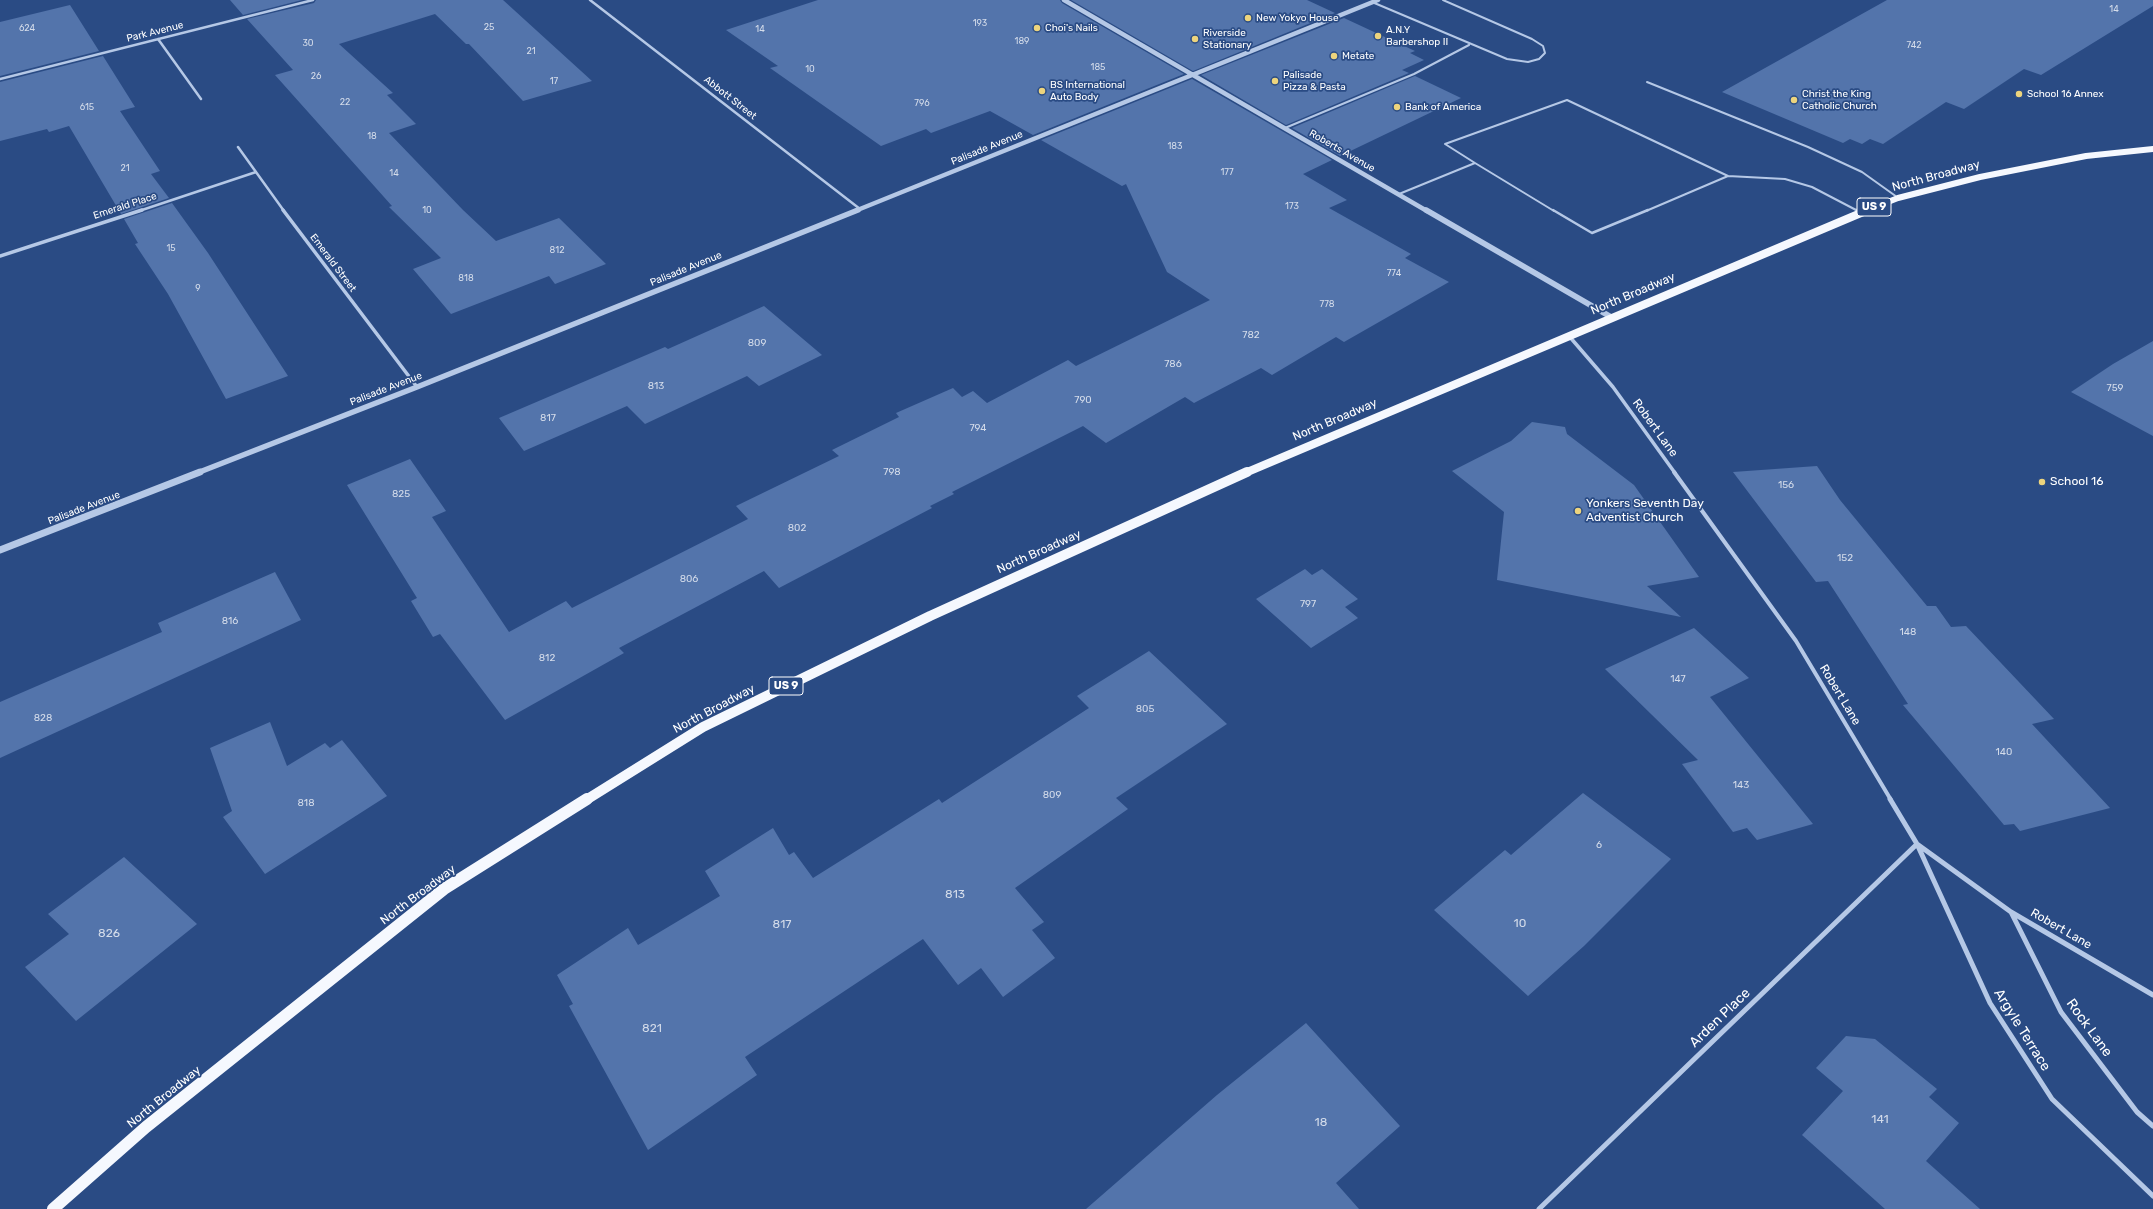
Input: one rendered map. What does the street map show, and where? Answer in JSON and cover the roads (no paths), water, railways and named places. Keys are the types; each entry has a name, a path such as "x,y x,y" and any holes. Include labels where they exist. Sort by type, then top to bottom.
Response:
{"main road":[{"name":"North Broadway","path":"53,1209 146,1127 444,889 703,727 930,616 1261,465 1861,212 1898,198 1980,177 2063,161 2153,149"}],"street":[{"name":"Park Avenue","path":"0,79 313,0"},
{"name":"Abbott Street","path":"590,0 860,208"},
{"name":"Roberts Avenue","path":"1064,0 1611,317"},
{"name":"Palisade Avenue","path":"0,550 417,387 1375,1"},
{"path":"158,40 201,99"},
{"name":"Emerald Street","path":"238,147 417,387"},
{"name":"Emerald Place","path":"0,256 256,172"},
{"name":"Robert Lane","path":"1569,336 1613,387 1796,641 1917,844 2011,912 2153,995"},
{"name":"Argyle Terrace","path":"1917,844 1990,1004 2052,1099 2153,1196"},
{"name":"Arden Place","path":"1539,1209 1917,844"},
{"name":"Rock Lane","path":"2011,912 2061,1012 2137,1112 2153,1126"}],"lane":[{"path":"1375,1 1469,45 1507,59 1528,62 1539,60 1545,53 1543,46 1532,39 1443,0"},
{"path":"1285,128 1414,74 1469,45"},
{"path":"1647,82 1808,147 1862,172 1898,198"},
{"path":"1728,176 1592,233 1445,144 1567,100 1728,176 1785,179 1812,187 1861,212"},
{"path":"1399,194 1475,163"}],"place":[{"name":"New Yokyo House","path":"1248,18"},
{"name":"Choi's Nails","path":"1037,28"},
{"name":"A.N.Y Barbershop II","path":"1378,36"},
{"name":"Riverside Stationary","path":"1195,39"},
{"name":"Metate","path":"1334,56"},
{"name":"Palisade Pizza & Pasta","path":"1275,81"},
{"name":"BS International Auto Body","path":"1042,91"},
{"name":"School 16 Annex","path":"2019,94"},
{"name":"Christ the King Catholic Church","path":"1794,100"},
{"name":"Bank of America","path":"1397,107"},
{"name":"School 16","path":"2042,482"},
{"name":"Yonkers Seventh Day Adventist Church","path":"1578,511"}]}
